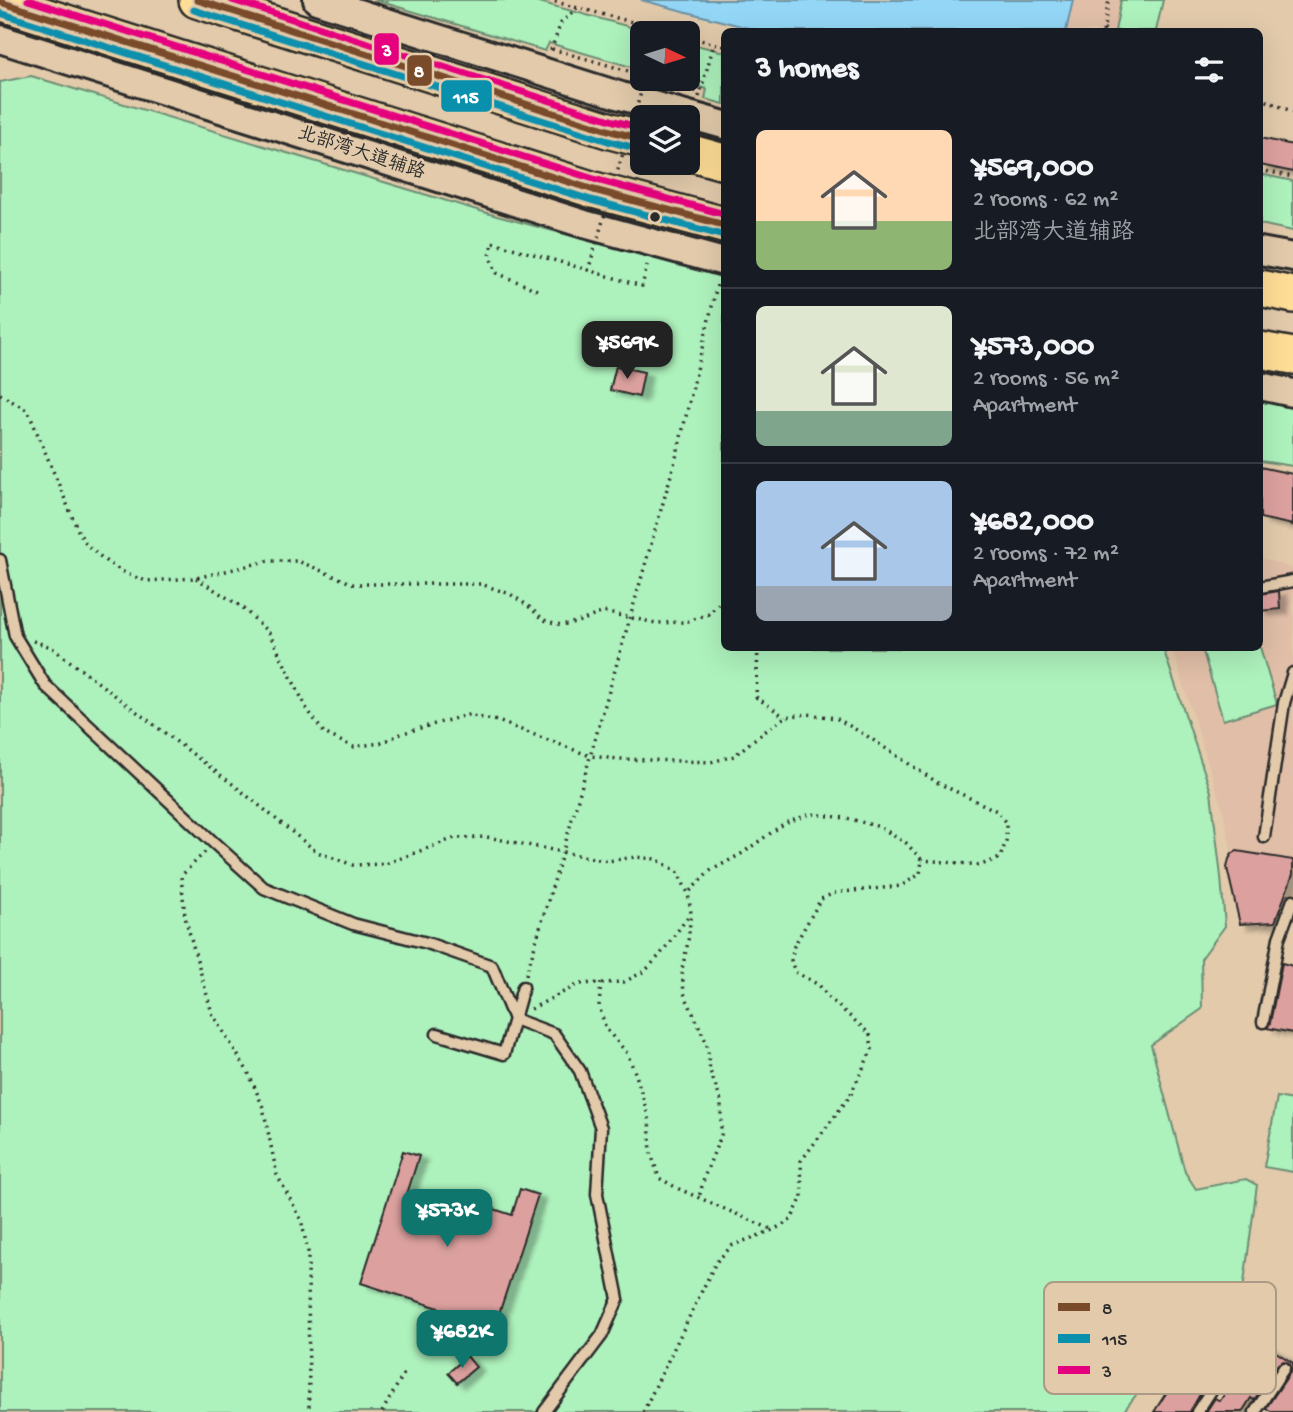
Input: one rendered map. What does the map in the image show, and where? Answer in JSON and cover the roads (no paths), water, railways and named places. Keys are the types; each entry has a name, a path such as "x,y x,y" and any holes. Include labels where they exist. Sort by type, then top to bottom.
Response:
{"highway":[{"path":"197,0 630,135"},
{"path":"0,2 594,190 721,224"},
{"path":"700,155 721,161"},
{"path":"1263,289 1293,295"},
{"path":"1263,351 1293,356"}],"main road":[{"path":"317,0 548,60 621,96 697,104 721,123"},
{"name":"北部湾大道辅路","path":"0,39 721,268"},
{"path":"1263,252 1293,257"},
{"path":"1263,387 1293,393"}],"lane":[{"path":"0,560 15,636 45,685 264,888 353,925 426,943 492,967 514,1019 554,1034 580,1071 601,1128 597,1194 618,1299 602,1335 544,1412"},
{"path":"1263,586 1293,581"},
{"path":"1264,837 1284,703 1293,673"},
{"path":"1263,1022 1279,938 1293,900"},
{"path":"437,1034 504,1054 523,987"},
{"path":"1276,1380 1284,1368"},
{"path":"1198,1412 1210,1394"},
{"path":"1255,1412 1267,1394"}],"water":[{"path":"641,0 1073,0 1067,28 748,28"}]}
